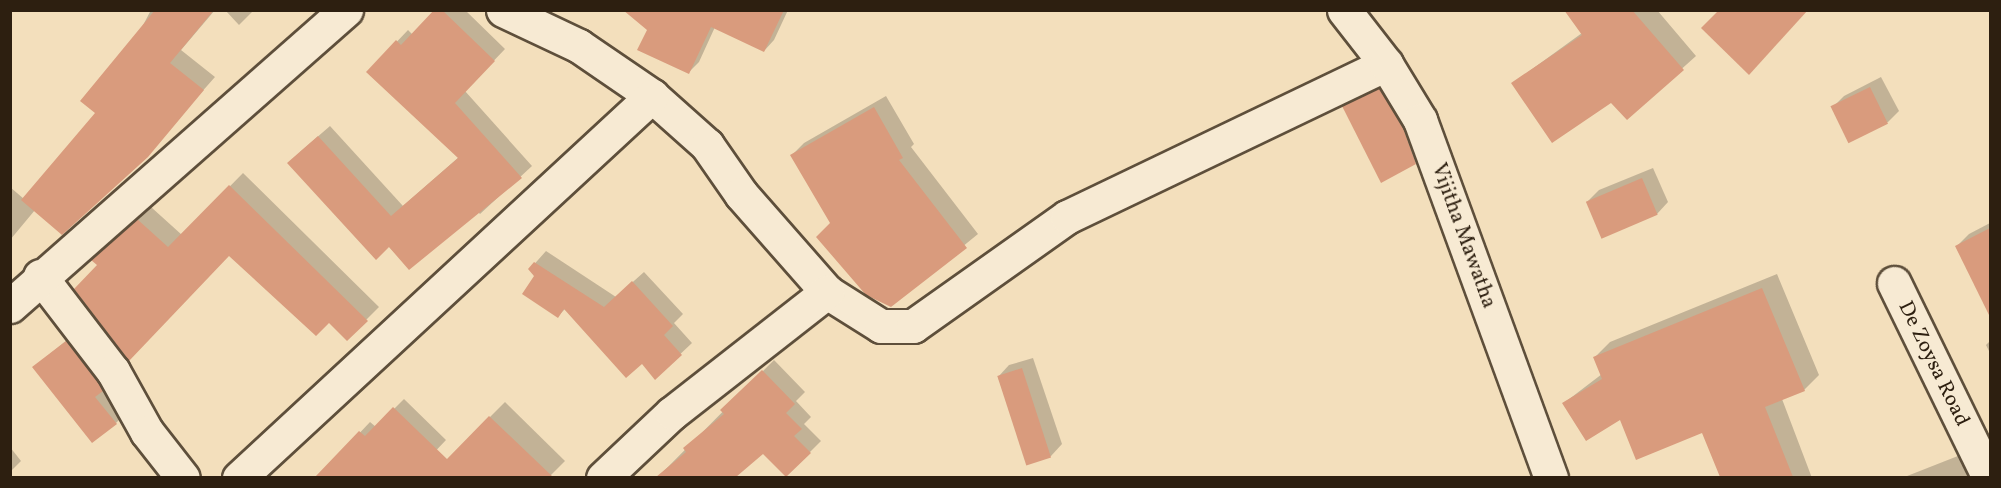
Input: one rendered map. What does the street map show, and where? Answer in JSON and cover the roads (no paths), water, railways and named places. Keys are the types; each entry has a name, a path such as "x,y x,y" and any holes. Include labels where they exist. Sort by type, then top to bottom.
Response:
{"street":[{"path":"10,306 40,276 103,228 326,24 346,10"},
{"path":"503,10 579,46 652,96 707,144 741,194 827,292 881,326 913,326 1067,218 1386,64"},
{"name":"Vijitha Mawatha","path":"1344,10 1386,64 1420,120 1551,477"},
{"path":"239,477 652,96"},
{"path":"40,276 113,371 147,432 183,477"},
{"name":"De Zoysa Road","path":"1894,283 1989,477"},
{"path":"603,477 672,413 827,292"}]}
